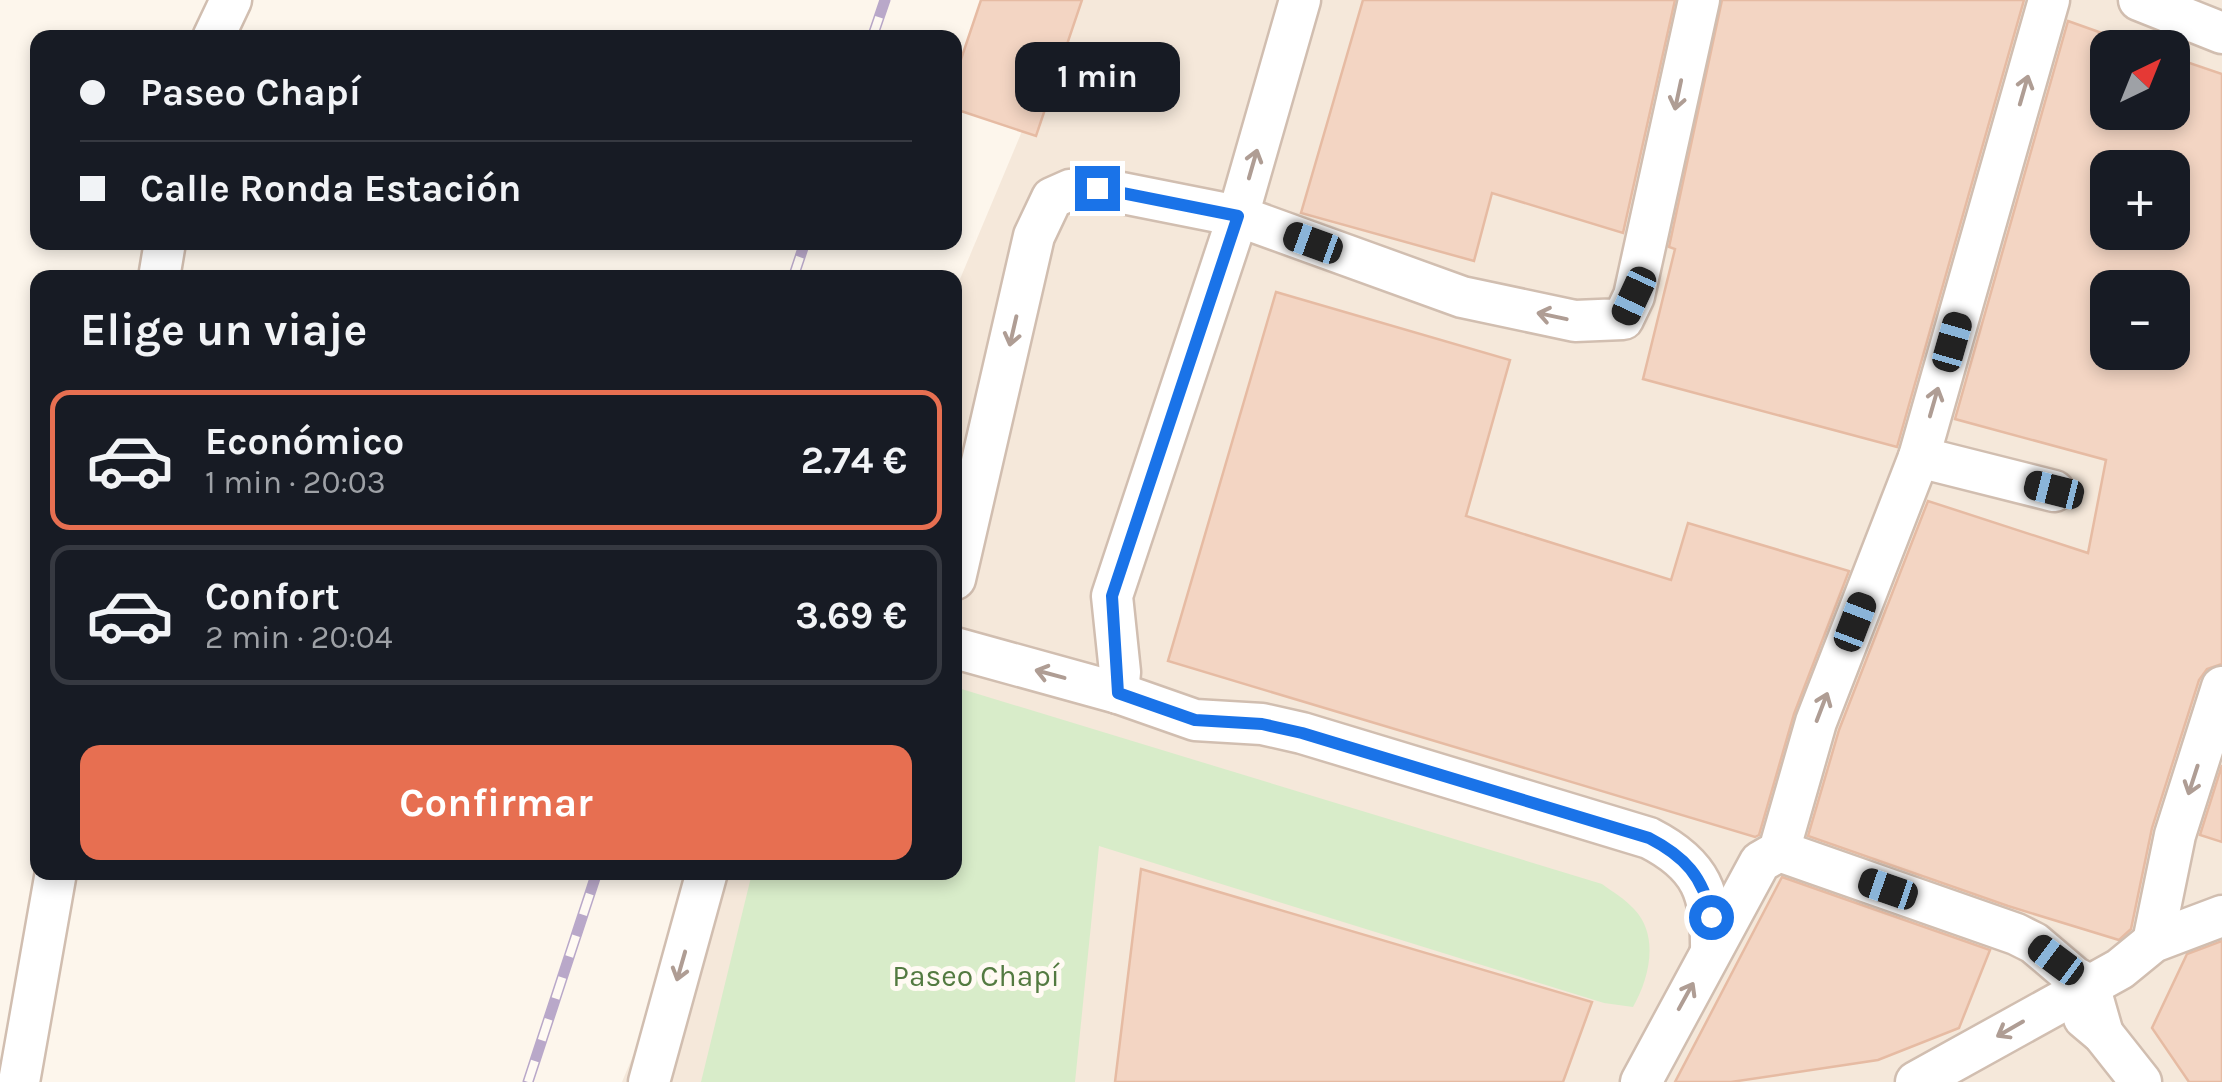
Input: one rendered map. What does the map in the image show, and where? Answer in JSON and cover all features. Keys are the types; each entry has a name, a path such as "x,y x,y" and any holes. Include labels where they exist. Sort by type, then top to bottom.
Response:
{"street":[{"path":"217,30 231,0"},
{"path":"1118,693 1112,596 1238,216 1300,0"},
{"path":"962,549 1034,236 1052,198 1070,190 1097,188 1238,216 1462,297 1576,321 1623,319 1634,296 1699,0"},
{"path":"1643,1080 1760,862 1778,851 1816,722 1919,457 2049,0"},
{"path":"2139,0 2222,33"},
{"path":"1919,457 2054,490"},
{"path":"962,650 1118,693 1195,720 1262,724 1302,733 1649,838 1677,855 1700,879 1711,917 1711,951"},
{"path":"2153,942 2175,836 2222,688"},
{"path":"1778,851 2034,943 2074,977 2090,985 2103,1034"},
{"path":"19,1082 55,880"},
{"path":"649,1082 705,880"},
{"path":"1916,1082 2120,969 2153,942 2222,916"},
{"path":"2050,1006 2083,1018 2103,1034 2141,1082"}],"shaded area":[{"path":"1077,0 2222,0 2222,1082 622,1082 707,880 962,880 962,274"}],"green space":[{"name":"Paseo Chapí","path":"962,689 1602,884 1634,909 1642,920 1649,944 1647,971 1633,1007 1604,1003 1099,846 1075,1082 701,1082 750,880 962,880"}],"building":[{"path":"981,0 1082,0 1036,136 962,111 962,56"},
{"path":"1363,0 1675,0 1623,233 1492,193 1474,261 1301,213"},
{"path":"1722,0 2024,0 1897,447 1643,379 1675,249 1669,247"},
{"path":"2068,21 2093,30 2090,30 2090,130 2190,130 2190,63 2222,74 2222,664 2207,669 2199,680 2152,828 2131,929 2119,940 1808,836 1839,730 1928,501 2088,553 2106,460 1955,419"},
{"path":"1276,292 1510,360 1466,516 1671,580 1688,523 1849,571 1794,714 1759,835 1755,837 1168,661"},
{"path":"2222,765 2222,842 2200,835"},
{"path":"1141,869 1592,1002 1563,1082 1115,1082"},
{"path":"1782,877 1990,950 1959,1028 1878,1060 1731,1082 1675,1082"},
{"path":"2222,941 2222,1082 2189,1082 2152,1028 2187,954"}],"railway":[{"path":"875,30 885,0"},
{"path":"796,270 802,250"},
{"path":"528,1082 594,880"}],"route":[{"path":"1097,188 1238,216 1112,596 1120,672 1118,693 1195,720 1262,724 1302,733 1649,838 1670,849 1700,879 1711,917"}]}
